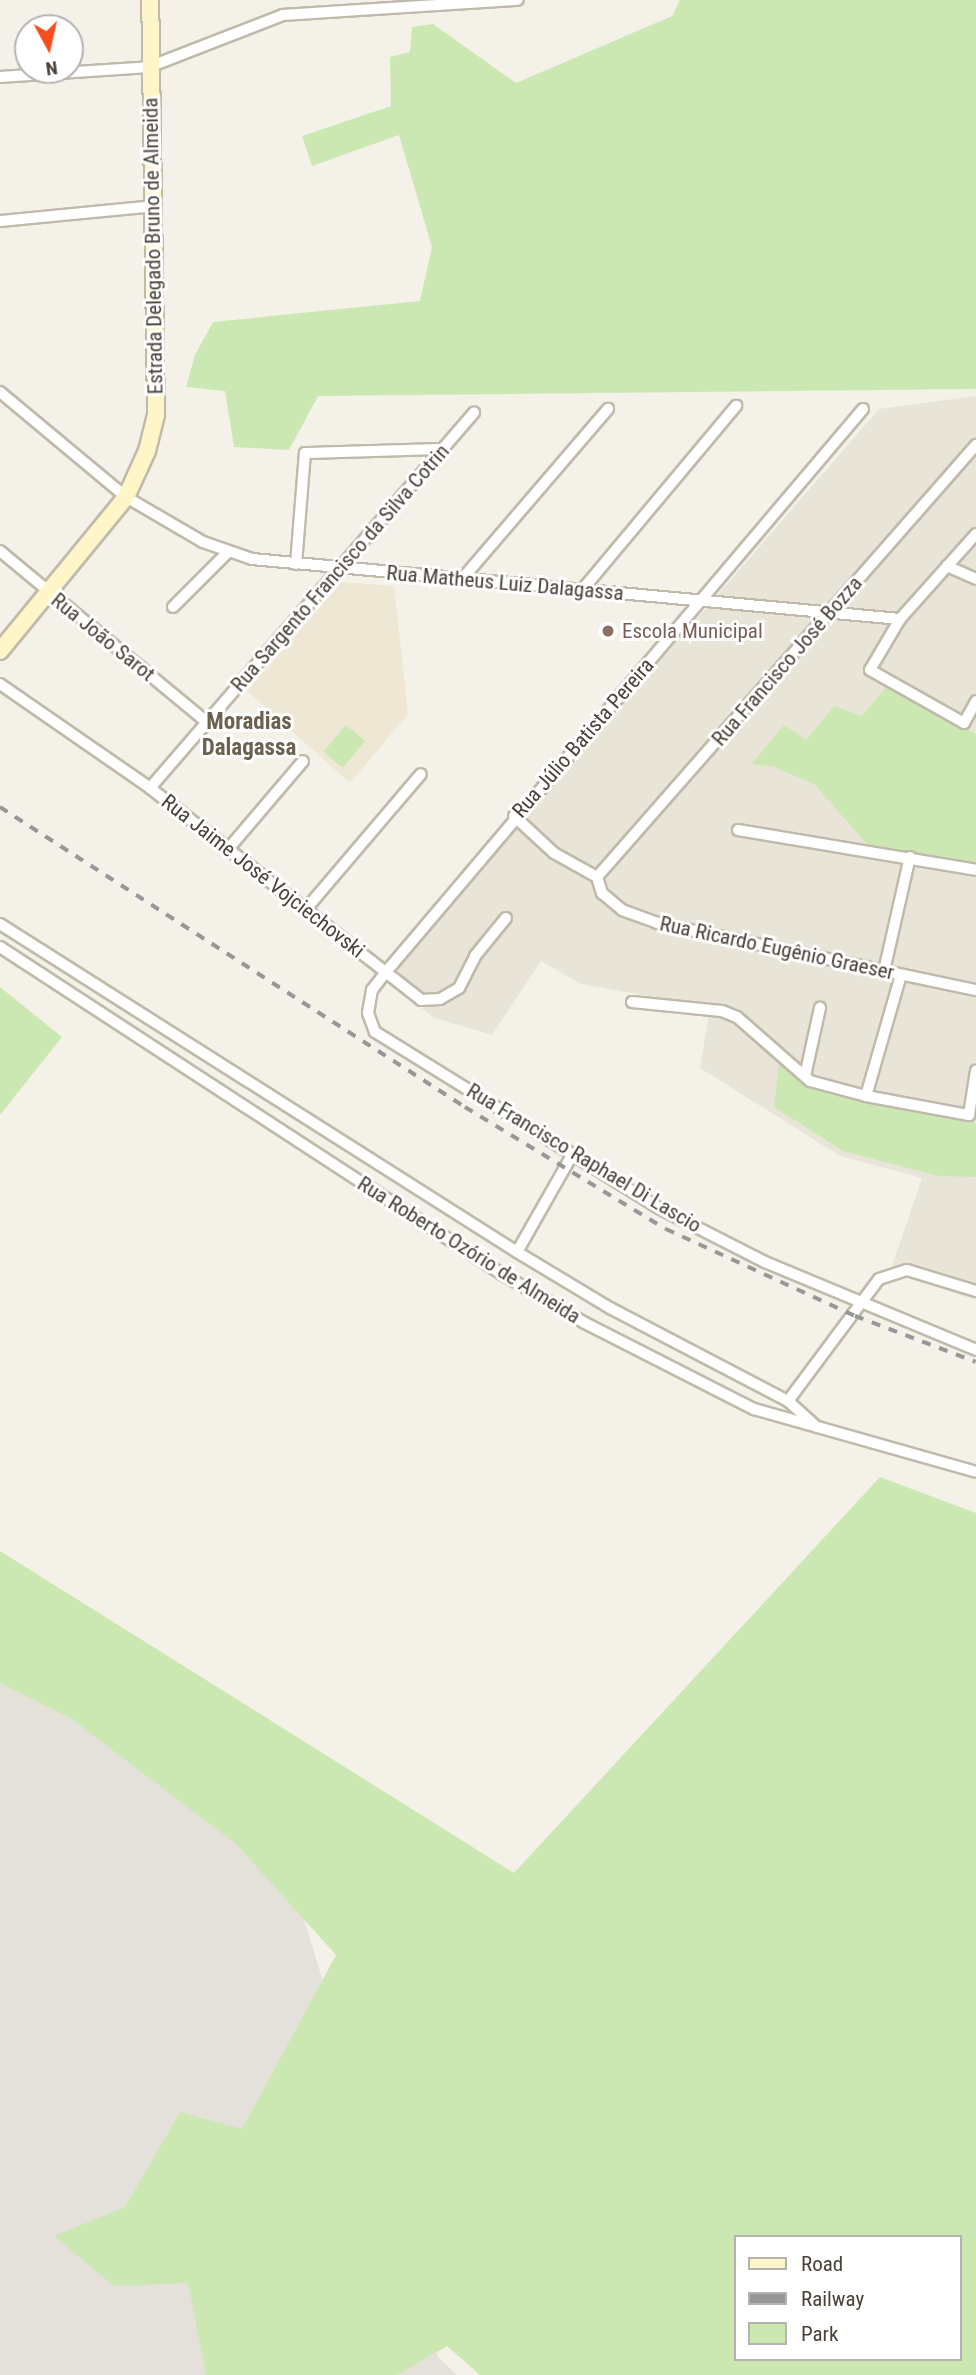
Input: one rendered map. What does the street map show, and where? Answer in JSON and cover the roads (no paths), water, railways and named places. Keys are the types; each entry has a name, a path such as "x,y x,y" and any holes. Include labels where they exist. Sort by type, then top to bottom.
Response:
{"street":[{"name":"Estrada Delegado Bruno de Almeida","path":"0,651 125,497 147,451 156,414 150,0"},
{"path":"0,77 149,67 283,15 438,3 518,0"},
{"path":"0,221 155,206"},
{"name":"Rua Matheus Luiz Dalagassa","path":"0,392 125,497 228,552 340,570 463,578 900,619"},
{"path":"583,589 736,406"},
{"path":"463,578 608,409"},
{"name":"Rua Júlio Batista Pereira","path":"386,972 514,816 704,600 863,409"},
{"name":"Rua Sargento Francisco da Silva Cotrin","path":"150,788 474,412"},
{"name":"Rua Francisco José Bozza","path":"597,877 976,444"},
{"path":"296,564 305,453 442,450"},
{"path":"976,534 900,619 870,670 964,723 976,701"},
{"name":"Rua João Sarot","path":"0,551 207,722"},
{"path":"173,607 228,552"},
{"path":"947,566 976,579"},
{"name":"Rua Jaime José Vojciechovski","path":"0,684 150,788 421,1000 440,999 458,988 475,956 506,918"},
{"path":"229,848 303,761"},
{"path":"306,909 421,774"},
{"path":"514,816 554,853 597,877"},
{"path":"738,830 976,870"},
{"path":"884,971 910,858"},
{"name":"Rua Ricardo Eugênio Graeser","path":"597,877 602,893 622,910 657,923 976,989"},
{"path":"0,924 517,1252 620,1314 788,1401 819,1428"},
{"name":"Rua Roberto Ozório de Almeida","path":"0,947 555,1306 736,1401 819,1428 976,1472"},
{"name":"Rua Francisco Raphael Di Lascio","path":"386,972 372,990 368,1013 375,1032 657,1207 863,1305 976,1350"},
{"path":"66,990 77,973"},
{"path":"866,1096 901,975"},
{"path":"632,1002 722,1011 737,1017 805,1076 866,1096 969,1115 976,1071"},
{"path":"116,1022 128,1007"},
{"path":"805,1076 820,1008"},
{"path":"517,1252 572,1155"},
{"path":"788,1401 863,1305 879,1279 894,1272 908,1270 976,1291"}],"railway":[{"path":"0,807 465,1107 666,1229 855,1316 976,1362"}],"place":[{"name":"Escola Municipal","path":"608,631"}],"district":[{"name":"Moradias Dalagassa","path":"249,735"}]}
